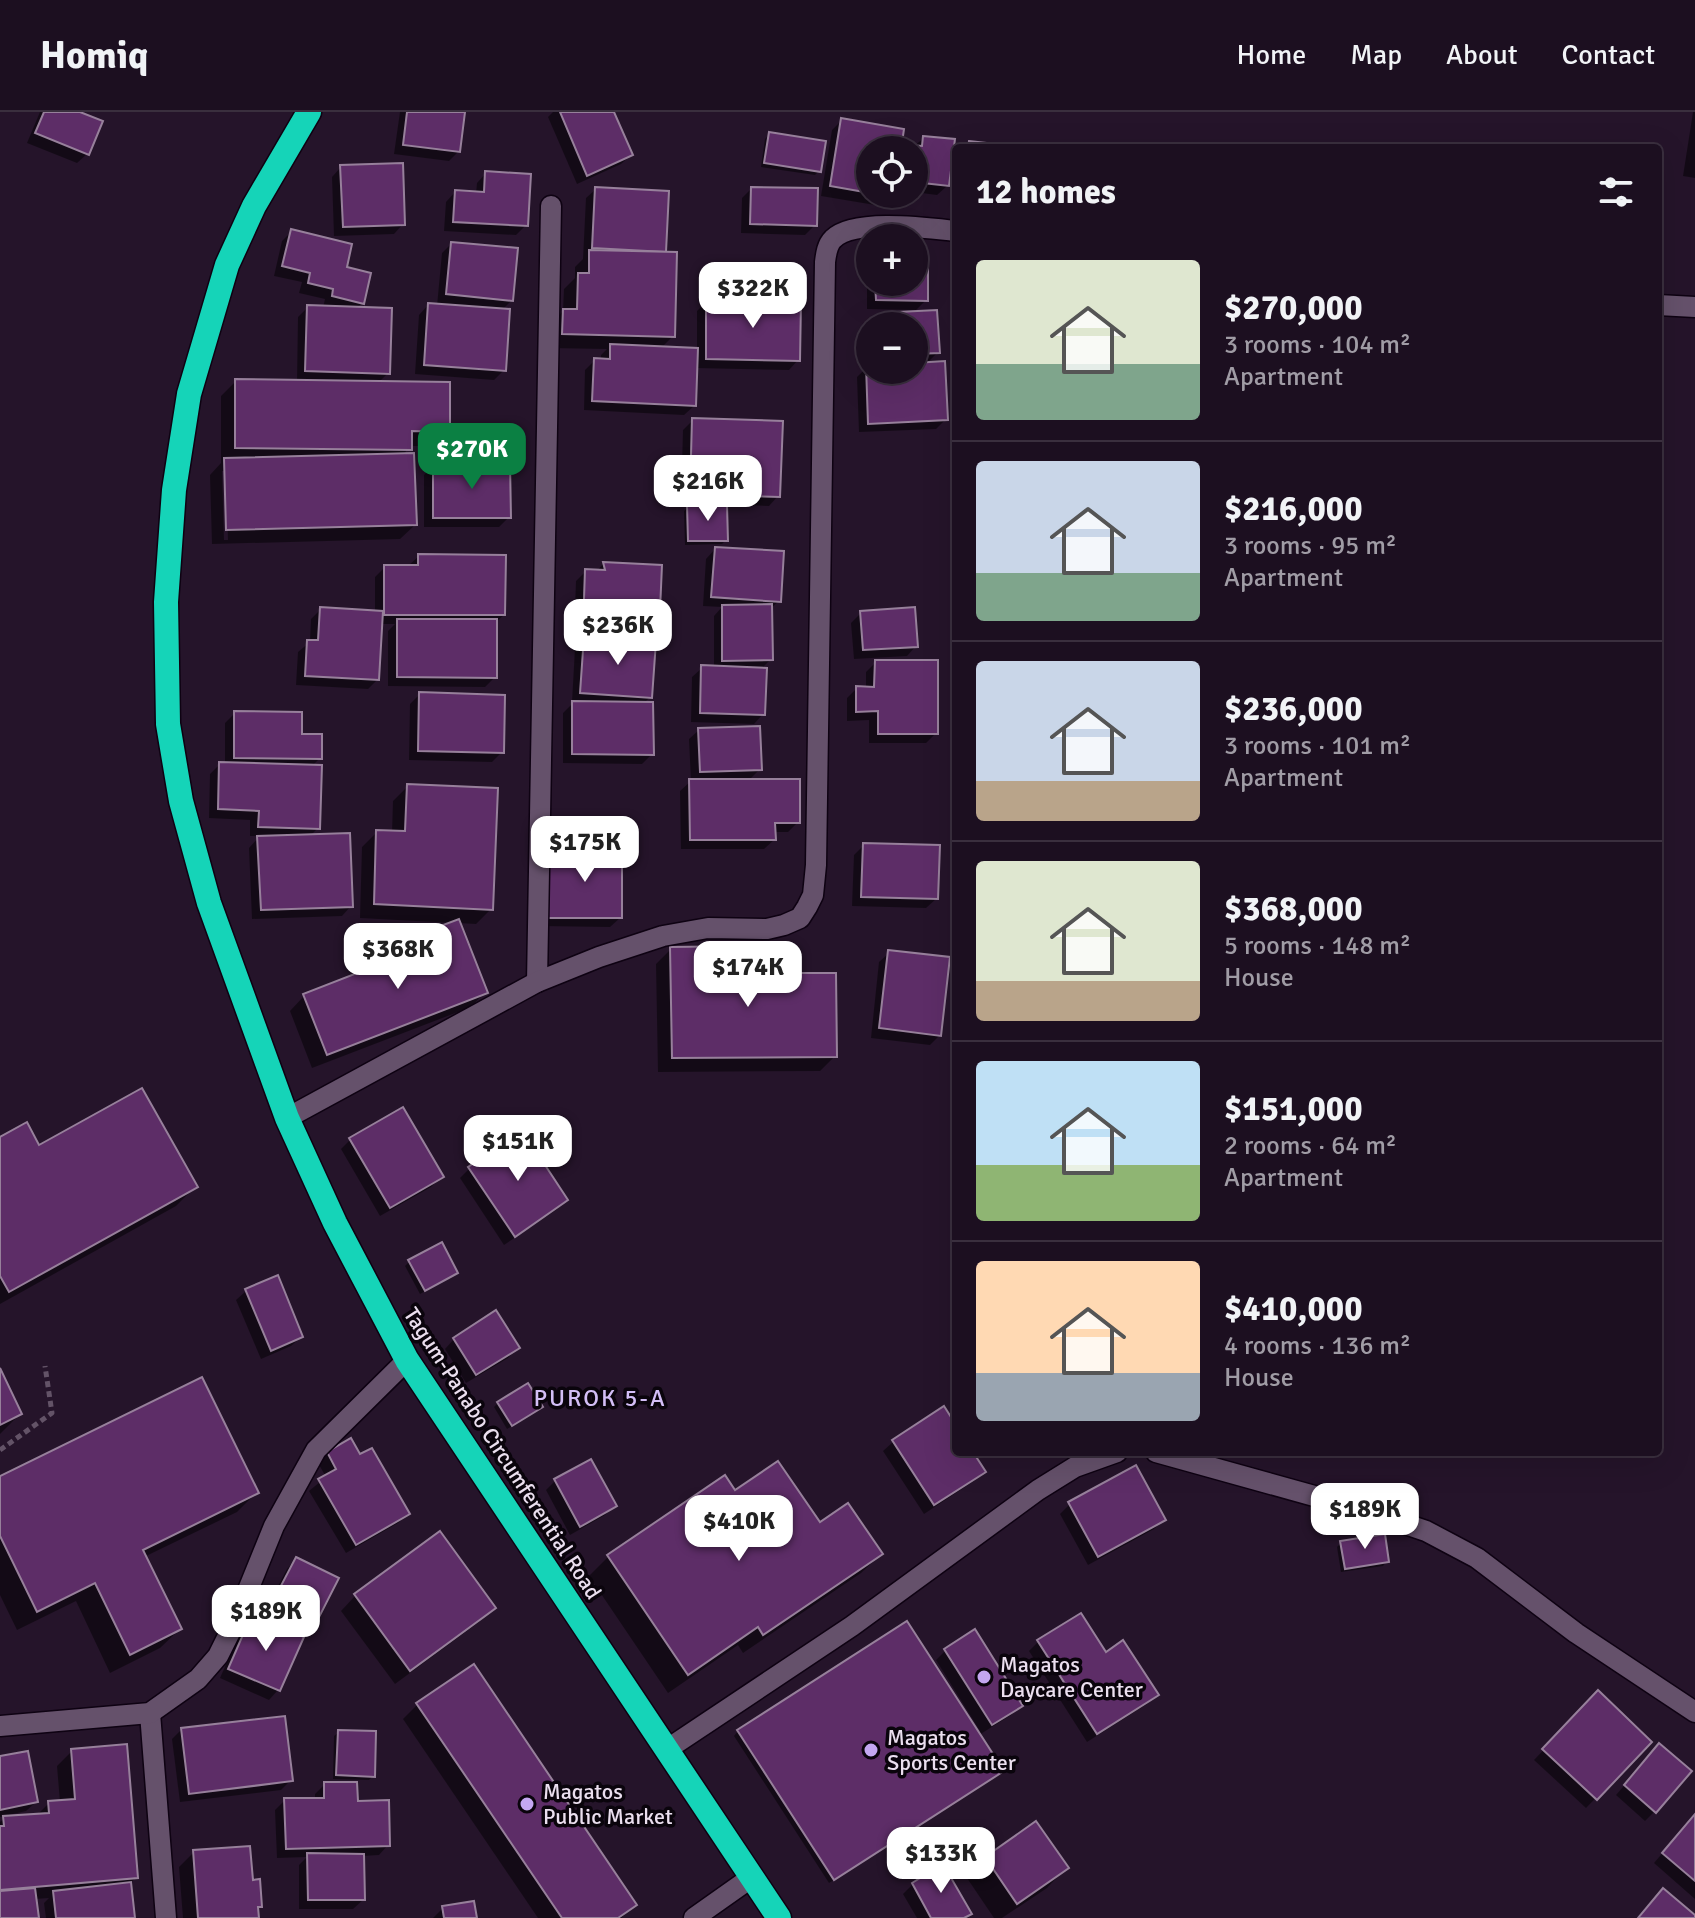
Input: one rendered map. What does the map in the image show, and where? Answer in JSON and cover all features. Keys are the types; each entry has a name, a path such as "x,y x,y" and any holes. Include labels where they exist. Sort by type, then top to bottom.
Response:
{"highway":[{"name":"Tagum-Panabo Circumferential Road","path":"309,112 254,206 227,265 189,394 174,490 166,602 168,724 181,801 209,903 287,1118 335,1223 407,1360 779,1918"}],"street":[{"path":"537,982 551,206"},
{"path":"287,1118 537,982 599,957 663,936 708,928 767,929 800,918 813,895 816,865 827,249 842,232 859,228 952,231"},
{"path":"1662,305 1695,307"},
{"path":"0,1726 150,1713 198,1679 218,1656 274,1526 316,1450 407,1360"},
{"path":"666,1750 852,1626 1038,1490 1075,1467 1106,1456"},
{"path":"1177,1456 1426,1531 1477,1558 1576,1633 1695,1712"},
{"path":"150,1713 166,1918"},
{"path":"694,1918 752,1877"}],"path":[{"path":"0,1450 52,1413 45,1366"}],"building":[{"path":"44,112 80,112 103,121 89,155 35,133"},
{"path":"407,112 465,112 460,152 403,145"},
{"path":"560,112 614,112 633,155 587,176"},
{"path":"841,118 904,129 903,136 856,136 856,191 830,186"},
{"path":"769,132 826,141 821,172 764,163"},
{"path":"928,136 955,139 949,186 928,184"},
{"path":"969,141 996,144 969,144"},
{"path":"403,163 405,225 343,227 340,165"},
{"path":"485,171 531,174 528,226 453,222 455,190 484,192"},
{"path":"595,187 669,191 666,252 592,248"},
{"path":"751,187 818,188 817,226 750,224"},
{"path":"291,229 352,244 347,267 371,273 364,304 332,296 333,289 308,283 310,273 282,266"},
{"path":"451,242 518,248 513,301 446,294"},
{"path":"589,250 677,252 675,337 562,334 563,309 577,309 578,273 589,273"},
{"path":"876,296 928,296 928,301 876,300"},
{"path":"706,299 801,300 800,361 706,359"},
{"path":"428,303 510,309 506,371 424,365"},
{"path":"307,305 392,308 390,374 305,371"},
{"path":"937,310 940,353 928,353 928,312 898,312"},
{"path":"610,344 698,348 696,406 592,401 594,358 610,359"},
{"path":"945,361 948,420 868,424 867,384 928,384 928,362"},
{"path":"235,379 450,382 450,432 412,431 412,450 235,448"},
{"path":"692,418 783,421 780,497 690,494"},
{"path":"483,434 512,434 512,460 483,460"},
{"path":"414,453 417,525 226,530 224,458"},
{"path":"433,463 510,463 511,518 433,518"},
{"path":"687,505 727,505 728,541 688,541"},
{"path":"715,547 784,551 781,602 711,597"},
{"path":"418,554 506,555 505,615 384,615 384,565 418,565"},
{"path":"603,562 662,565 659,633 583,629 585,569 605,570"},
{"path":"772,604 773,660 722,661 722,605"},
{"path":"320,607 383,611 379,680 305,676 307,640 318,640"},
{"path":"915,607 918,647 863,650 860,611"},
{"path":"397,619 497,619 497,678 397,677"},
{"path":"584,636 656,641 652,698 580,693"},
{"path":"875,660 938,660 938,734 878,734 878,711 856,712 856,686 874,687"},
{"path":"701,665 767,668 765,715 700,713"},
{"path":"419,692 505,695 504,753 418,751"},
{"path":"572,701 653,702 654,755 572,754"},
{"path":"234,711 302,712 302,734 322,734 322,759 234,758"},
{"path":"760,726 762,770 700,772 698,728"},
{"path":"219,762 322,765 320,829 258,827 259,811 218,809"},
{"path":"689,779 800,779 800,823 775,823 776,840 690,840"},
{"path":"407,784 498,788 493,910 374,904 376,830 405,831"},
{"path":"350,833 353,907 261,910 257,836"},
{"path":"863,843 940,845 938,899 861,897"},
{"path":"547,850 622,851 622,918 548,918"},
{"path":"459,919 488,993 327,1055 303,994 432,944 427,931"},
{"path":"748,946 748,987 781,987 781,973 836,973 837,1057 672,1058 670,947"},
{"path":"888,950 950,957 941,1036 879,1028"},
{"path":"142,1088 198,1187 9,1292 0,1276 0,1137 27,1122 39,1145"},
{"path":"403,1107 444,1177 390,1208 349,1138"},
{"path":"522,1130 568,1200 515,1237 468,1167"},
{"path":"442,1242 458,1273 425,1291 408,1260"},
{"path":"278,1275 303,1337 271,1351 245,1289"},
{"path":"496,1310 520,1348 476,1375 453,1338"},
{"path":"0,1368 22,1414 0,1425"},
{"path":"202,1377 259,1493 143,1550 182,1629 130,1655 95,1583 37,1612 0,1536 0,1476"},
{"path":"528,1383 543,1407 512,1426 497,1402"},
{"path":"944,1406 952,1419 952,1456 976,1456 986,1472 934,1505 892,1440"},
{"path":"351,1438 360,1454 372,1448 410,1514 356,1545 318,1479 336,1469 327,1452"},
{"path":"591,1459 617,1506 580,1527 554,1479"},
{"path":"778,1461 820,1522 848,1503 883,1554 763,1635 758,1627 688,1675 607,1555 725,1475 735,1490"},
{"path":"1136,1465 1166,1520 1098,1557 1068,1502"},
{"path":"440,1531 496,1608 410,1671 354,1594"},
{"path":"1385,1534 1389,1562 1345,1569 1340,1541"},
{"path":"296,1557 339,1578 316,1623 273,1601"},
{"path":"1081,1613 1106,1652 1123,1640 1159,1695 1097,1734 1037,1640"},
{"path":"252,1614 304,1637 280,1691 228,1669"},
{"name":"Magatos Sports Center","path":"907,1621 1004,1771 834,1880 737,1730"},
{"name":"Magatos Daycare Center","path":"975,1629 1023,1706 992,1725 944,1649"},
{"name":"Magatos Public Market","path":"474,1664 637,1905 618,1918 562,1918 416,1703"},
{"path":"1598,1690 1652,1742 1597,1800 1542,1749"},
{"path":"285,1716 293,1781 189,1794 181,1728"},
{"path":"338,1730 376,1731 375,1777 336,1775"},
{"path":"1659,1743 1692,1771 1656,1813 1624,1785"},
{"path":"127,1744 138,1878 0,1890 0,1826 4,1826 3,1816 49,1813 48,1801 75,1799 71,1749"},
{"path":"28,1751 38,1802 0,1810 0,1756"},
{"path":"324,1782 357,1782 358,1801 389,1800 390,1846 286,1849 284,1798 324,1798"},
{"path":"1695,1814 1695,1881 1662,1853"},
{"path":"1036,1821 1069,1868 1017,1904 985,1857"},
{"path":"250,1846 253,1880 260,1879 262,1907 258,1907 259,1918 198,1918 193,1850"},
{"path":"307,1853 364,1854 365,1900 308,1900"},
{"path":"943,1864 972,1914 964,1918 931,1918 912,1883"},
{"path":"131,1882 135,1918 56,1918 53,1891"},
{"path":"35,1888 39,1918 0,1918 0,1891"},
{"path":"1663,1888 1695,1915 1695,1918 1638,1918"},
{"path":"474,1901 477,1918 444,1918 442,1906"}],"place":[{"name":"Magatos Daycare Center","path":"984,1677"},
{"name":"Magatos Sports Center","path":"871,1750"},
{"name":"Magatos Public Market","path":"527,1804"}],"district":[{"name":"PUROK 5-A","path":"600,1398"}]}
